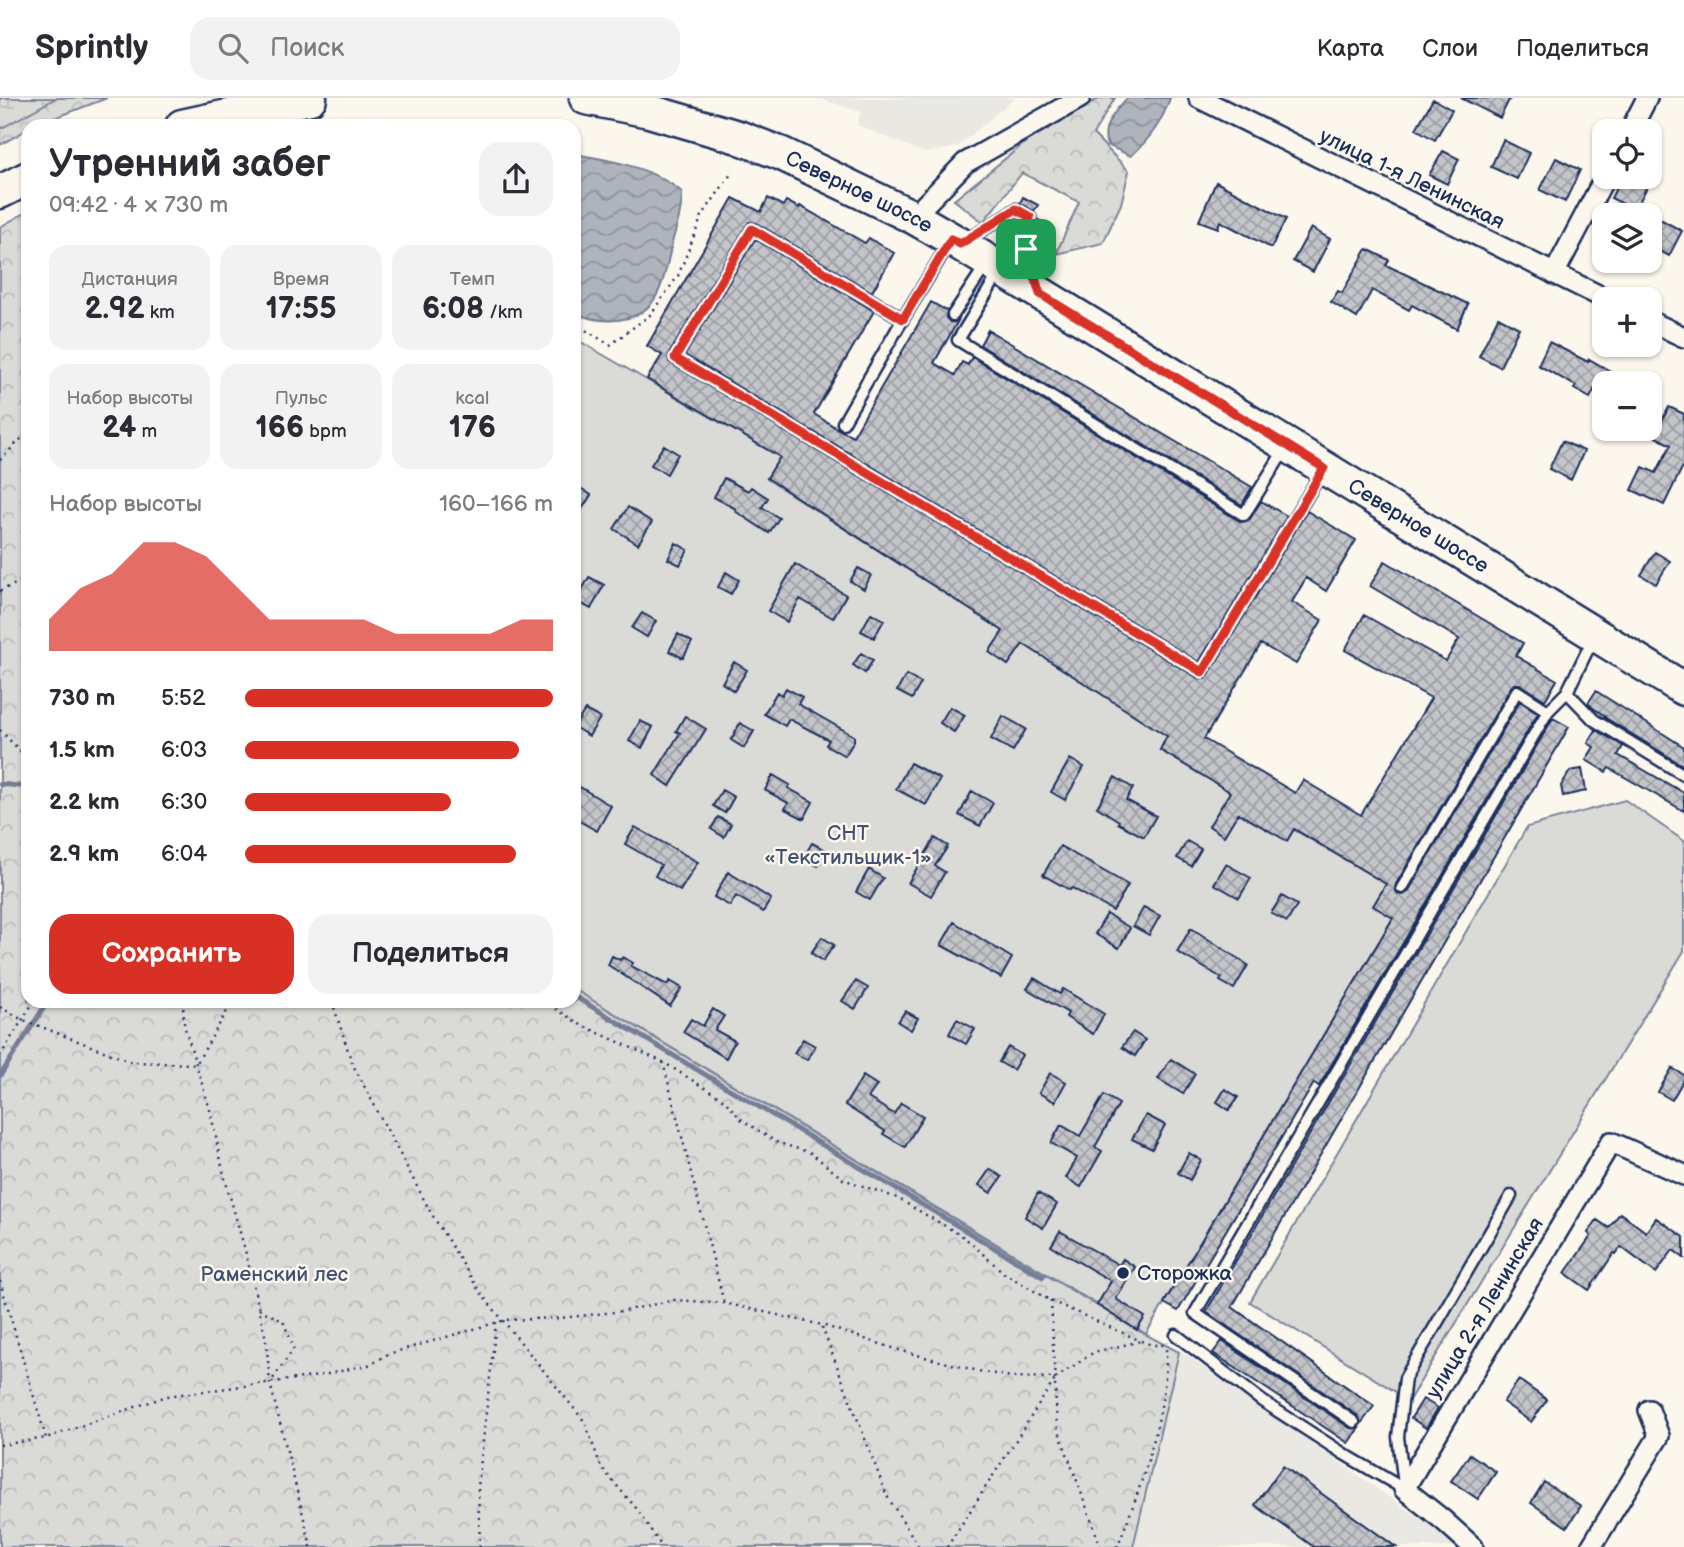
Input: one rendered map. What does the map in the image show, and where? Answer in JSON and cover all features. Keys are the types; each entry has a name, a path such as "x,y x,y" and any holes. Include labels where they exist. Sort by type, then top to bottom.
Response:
{"main road":[{"name":"Северное шоссе","path":"586,98 649,111 738,137 782,154 913,218 1684,689"},
{"path":"212,119 275,104 318,107"},
{"path":"0,192 21,182"}],"street":[{"path":"913,218 965,163 1080,98"},
{"name":"улица 1-я Ленинская","path":"1199,98 1228,105 1592,292"},
{"path":"1636,119 1647,98"},
{"path":"1554,274 1599,189"},
{"path":"1662,327 1684,337"},
{"name":"улица 2-я Ленинская","path":"1404,1489 1611,1142 1684,1175"},
{"path":"1591,1547 1659,1436 1648,1410"},
{"path":"1404,1489 1473,1547"}],"lane":[{"path":"843,423 903,319 956,242 1016,209 1030,217 1026,249 1040,294"},
{"path":"903,319 752,229 675,358 1202,672 1324,468"},
{"path":"953,315 995,266"},
{"path":"995,266 958,340 1244,515 1287,446"},
{"path":"1354,1422 1195,1313 1548,710 1567,692 1595,635"},
{"path":"1402,888 1517,691 1548,710"},
{"path":"1567,692 1594,720 1684,775"},
{"path":"1404,1489 1398,1437 1405,1378 1511,1196"},
{"path":"1176,1335 1262,1401 1404,1489"}],"path":[{"path":"581,327 610,345 650,315 678,276 702,216 733,171"},
{"path":"0,460 21,439"},
{"path":"0,591 21,581"},
{"path":"0,730 21,751"},
{"path":"0,1007 21,1019 132,1062 196,1064"},
{"path":"0,1056 29,1008"},
{"path":"182,1008 184,1025 246,1254 266,1339 271,1383 311,1547"},
{"path":"196,1064 229,1008"},
{"path":"333,1008 352,1062 431,1213 480,1292 585,1422 601,1467 636,1508 662,1547"},
{"path":"555,1008 581,1025 663,1062 724,1100 741,1119 776,1142 811,1153 842,1179 897,1198 964,1237 1004,1273 1051,1301 1141,1341 1152,1345 1166,1345 1167,1368 1163,1395 1138,1496 1118,1547"},
{"path":"663,1062 724,1303"},
{"path":"0,1281 46,1438"},
{"path":"0,1445 46,1438 167,1396 319,1376 372,1364 388,1354 505,1320 560,1318 624,1311 674,1300 724,1303 822,1325 902,1351 978,1371 1011,1377 1056,1378"},
{"path":"1051,1301 1057,1426 1101,1547"},
{"path":"257,1308 282,1321 294,1348 271,1383"},
{"path":"480,1547 478,1487 496,1322"},
{"path":"822,1325 887,1496 919,1547"},
{"path":"947,1547 1056,1378 1094,1352 1141,1341"}],"shaded area":[{"path":"819,98 1015,98 957,147 925,153 857,125 861,112"},
{"path":"1179,1352 1182,1352 1461,1547 1133,1547"}],"green space":[{"path":"0,98 107,98 52,119 21,119 21,133 0,145"},
{"path":"0,98 56,98 0,129"},
{"path":"1102,98 1115,98 1093,134 1129,171 1121,204 1103,243 1056,254 1079,202 1022,173 983,222 954,200 1058,116"},
{"name":"Раменский лес","path":"21,215 21,1008 581,1008 581,993 1137,1330 1179,1352 1133,1547 0,1547 0,227"},
{"name":"СНТ «Текстильщик-1»","path":"581,342 780,457 767,479 1167,736 1160,750 1406,896 1146,1334 581,993"},
{"path":"1625,800 1684,841 1684,951 1409,1400 1250,1302 1527,827"}],"water":[{"path":"1127,98 1170,98 1155,129 1131,156 1107,145 1105,138 1110,119"},
{"path":"581,155 617,162 658,176 682,192 665,274 655,299 642,311 624,319 593,319 581,315"}],"building":[{"path":"1461,98 1510,98 1500,118"},
{"path":"1433,99 1452,110 1435,140 1416,129"},
{"path":"1503,140 1529,153 1517,179 1491,167"},
{"path":"1443,151 1459,159 1447,184 1429,175"},
{"path":"1556,158 1580,170 1565,202 1540,190"},
{"path":"1216,182 1286,219 1271,248 1220,221 1218,228 1199,221"},
{"path":"1616,189 1646,189 1639,203 1621,203 1611,198"},
{"path":"1023,197 1038,205 1034,211 1020,203"},
{"path":"733,198 761,212 768,198 783,206 786,201 799,208 800,206 865,243 869,238 894,253 872,292 756,223 749,222 669,354 669,362 1198,678 1205,679 1208,676 1307,511 1356,540 1326,591 1306,578 1292,602 1322,620 1296,664 1261,644 1204,739 1295,793 1303,780 1361,815 1431,698 1345,650 1364,615 1446,661 1459,639 1370,586 1385,561 1523,643 1516,656 1557,680 1545,700 1520,684 1511,687 1396,884 1398,894 1408,892 1520,701 1538,713 1319,1086 1314,1083 1178,1311 1164,1303 1393,918 1373,906 1386,884 1294,829 1287,841 1238,813 1224,836 1209,826 1230,792 1160,750 1167,736 1023,644 1008,665 989,652 1003,631 767,478 780,457 647,379 662,355 647,346"},
{"path":"1016,218 1022,221 1019,237 1005,228"},
{"path":"1037,219 1053,228 1043,246 1034,242"},
{"path":"1662,220 1682,231 1669,256 1662,252"},
{"path":"1311,228 1330,239 1313,272 1293,261"},
{"path":"755,239 874,311 814,414 840,430 853,436 931,302 947,311 946,318 950,322 959,319 934,363 955,375 962,362 968,365 972,357 1241,522 1250,519 1261,501 1287,516 1199,662 685,355"},
{"path":"1367,249 1389,260 1386,265 1468,304 1457,329 1412,305 1409,310 1372,290 1357,318 1331,302 1338,291 1342,293"},
{"path":"1498,317 1519,328 1500,367 1479,356"},
{"path":"988,330 1252,487 1242,505 980,345"},
{"path":"1549,342 1610,371 1592,371 1590,398 1574,389 1576,386 1538,365"},
{"path":"1669,407 1684,414 1684,464 1664,505 1632,490 1643,467 1656,473 1671,445 1662,440 1662,421"},
{"path":"1562,441 1584,451 1571,480 1549,469"},
{"path":"664,445 678,454 667,474 651,465"},
{"path":"724,478 748,491 751,487 768,498 762,507 779,518 769,533 714,497"},
{"path":"581,488 591,495 581,510"},
{"path":"628,507 652,522 638,544 614,529"},
{"path":"676,543 688,550 680,565 668,559"},
{"path":"1655,552 1670,561 1656,584 1641,575"},
{"path":"795,564 846,595 833,618 800,599 787,622 768,611"},
{"path":"858,568 871,575 864,589 850,581"},
{"path":"726,572 739,580 731,594 718,587"},
{"path":"589,577 604,585 591,609 581,604 581,592"},
{"path":"642,613 656,621 647,637 632,628"},
{"path":"871,613 884,620 874,638 861,631"},
{"path":"678,634 692,642 683,658 669,651"},
{"path":"861,653 873,660 865,673 853,665"},
{"path":"734,662 747,670 734,691 722,683"},
{"path":"906,675 921,683 912,699 897,691"},
{"path":"786,688 802,697 798,704 854,736 845,756 826,745 829,740 789,719 785,726 764,714 777,692 782,695"},
{"path":"1596,691 1684,747 1684,766 1593,708 1588,703"},
{"path":"950,707 965,715 954,732 940,723"},
{"path":"585,710 600,718 589,736 581,731 581,716"},
{"path":"685,716 706,729 670,786 654,775 680,733 676,731"},
{"path":"1003,716 1026,729 1013,751 991,739"},
{"path":"1553,718 1569,727 1232,1307 1374,1406 1361,1424 1358,1416 1206,1312"},
{"path":"640,721 653,727 642,748 629,741"},
{"path":"740,723 754,731 744,748 731,740"},
{"path":"1596,730 1623,746 1618,755 1684,793 1684,811 1609,768 1606,772 1586,760 1594,747 1588,743"},
{"path":"1070,759 1084,767 1065,800 1051,792"},
{"path":"910,763 940,779 926,805 896,789"},
{"path":"1582,769 1586,791 1563,796 1561,786 1570,771"},
{"path":"773,775 790,785 788,788 813,802 804,819 785,809 788,803 765,790"},
{"path":"1115,777 1133,788 1126,800 1156,816 1144,837 1118,823 1119,821 1097,807"},
{"path":"581,788 611,806 597,831 581,822"},
{"path":"722,790 734,797 725,813 713,806"},
{"path":"972,791 993,803 980,826 959,815"},
{"path":"718,817 731,824 724,837 711,829"},
{"path":"635,827 698,862 680,891 655,876 661,865 625,844"},
{"path":"935,838 948,846 935,866 945,872 931,896 908,883"},
{"path":"1187,841 1201,849 1191,866 1177,858"},
{"path":"812,843 827,851 818,866 803,858"},
{"path":"1060,846 1128,885 1113,911 1043,875"},
{"path":"1226,864 1251,878 1239,898 1214,884"},
{"path":"869,869 883,878 870,900 856,892"},
{"path":"728,872 771,899 763,912 736,896 730,906 714,897"},
{"path":"1282,896 1297,905 1287,922 1271,913"},
{"path":"1144,907 1160,916 1149,935 1133,926"},
{"path":"1107,914 1130,928 1119,948 1095,934"},
{"path":"954,922 1012,958 1001,978 941,945"},
{"path":"1191,928 1248,965 1234,989 1220,981 1222,978 1177,952"},
{"path":"822,937 834,945 823,961 811,953"},
{"path":"612,956 620,960 623,957 633,963 631,966 667,985 670,981 682,988 670,1006 608,965"},
{"path":"1034,978 1060,994 1063,989 1104,1014 1093,1034 1066,1017 1068,1013 1027,989"},
{"path":"856,981 868,988 855,1009 842,1001"},
{"path":"713,1009 724,1016 715,1030 735,1041 726,1058 683,1032 691,1019 703,1026"},
{"path":"905,1011 918,1018 911,1030 898,1022"},
{"path":"957,1019 975,1029 966,1044 949,1034"},
{"path":"1133,1032 1145,1040 1135,1056 1122,1047"},
{"path":"803,1039 815,1046 807,1060 794,1053"},
{"path":"1008,1047 1022,1055 1013,1070 999,1062"},
{"path":"1171,1059 1195,1074 1183,1094 1158,1079"},
{"path":"1672,1068 1684,1075 1684,1079 1672,1100 1658,1092"},
{"path":"1050,1073 1066,1082 1055,1102 1039,1093"},
{"path":"863,1076 877,1085 868,1098 894,1114 901,1103 923,1116 905,1147 845,1105"},
{"path":"1225,1089 1238,1097 1229,1110 1217,1102"},
{"path":"1104,1095 1119,1104 1095,1147 1102,1151 1081,1187 1066,1178 1077,1158 1051,1143 1061,1125 1080,1136"},
{"path":"1146,1115 1165,1125 1152,1149 1132,1139"},
{"path":"1189,1153 1201,1160 1190,1180 1178,1173"},
{"path":"990,1169 1002,1177 991,1193 979,1185"},
{"path":"1038,1193 1057,1204 1043,1228 1025,1217"},
{"path":"1620,1213 1646,1232 1656,1218 1684,1237 1684,1258 1673,1250 1656,1273 1621,1247 1589,1290 1565,1273 1591,1236 1588,1233 1597,1220 1609,1228"},
{"path":"1060,1231 1119,1265 1123,1259 1135,1267 1116,1299 1145,1317 1137,1330 1097,1305 1111,1281 1051,1246"},
{"path":"1222,1341 1350,1428 1359,1428 1348,1443 1213,1353"},
{"path":"1519,1380 1547,1400 1531,1422 1503,1402"},
{"path":"1423,1399 1438,1408 1426,1428 1411,1418"},
{"path":"1470,1454 1496,1472 1478,1499 1451,1481"},
{"path":"1283,1466 1396,1547 1314,1547 1255,1505"},
{"path":"1544,1482 1581,1506 1567,1527 1531,1503"}],"waterway":[{"path":"0,784 21,786"},
{"path":"581,1000 1043,1277"},
{"path":"0,1076 44,1008"}],"place":[{"name":"Сторожка","path":"1123,1273"}],"route":[{"path":"1016,209 1030,217 1026,249 1040,294 1324,468 1202,672 675,358 752,229 903,319 951,239 960,244 1016,209"}]}
